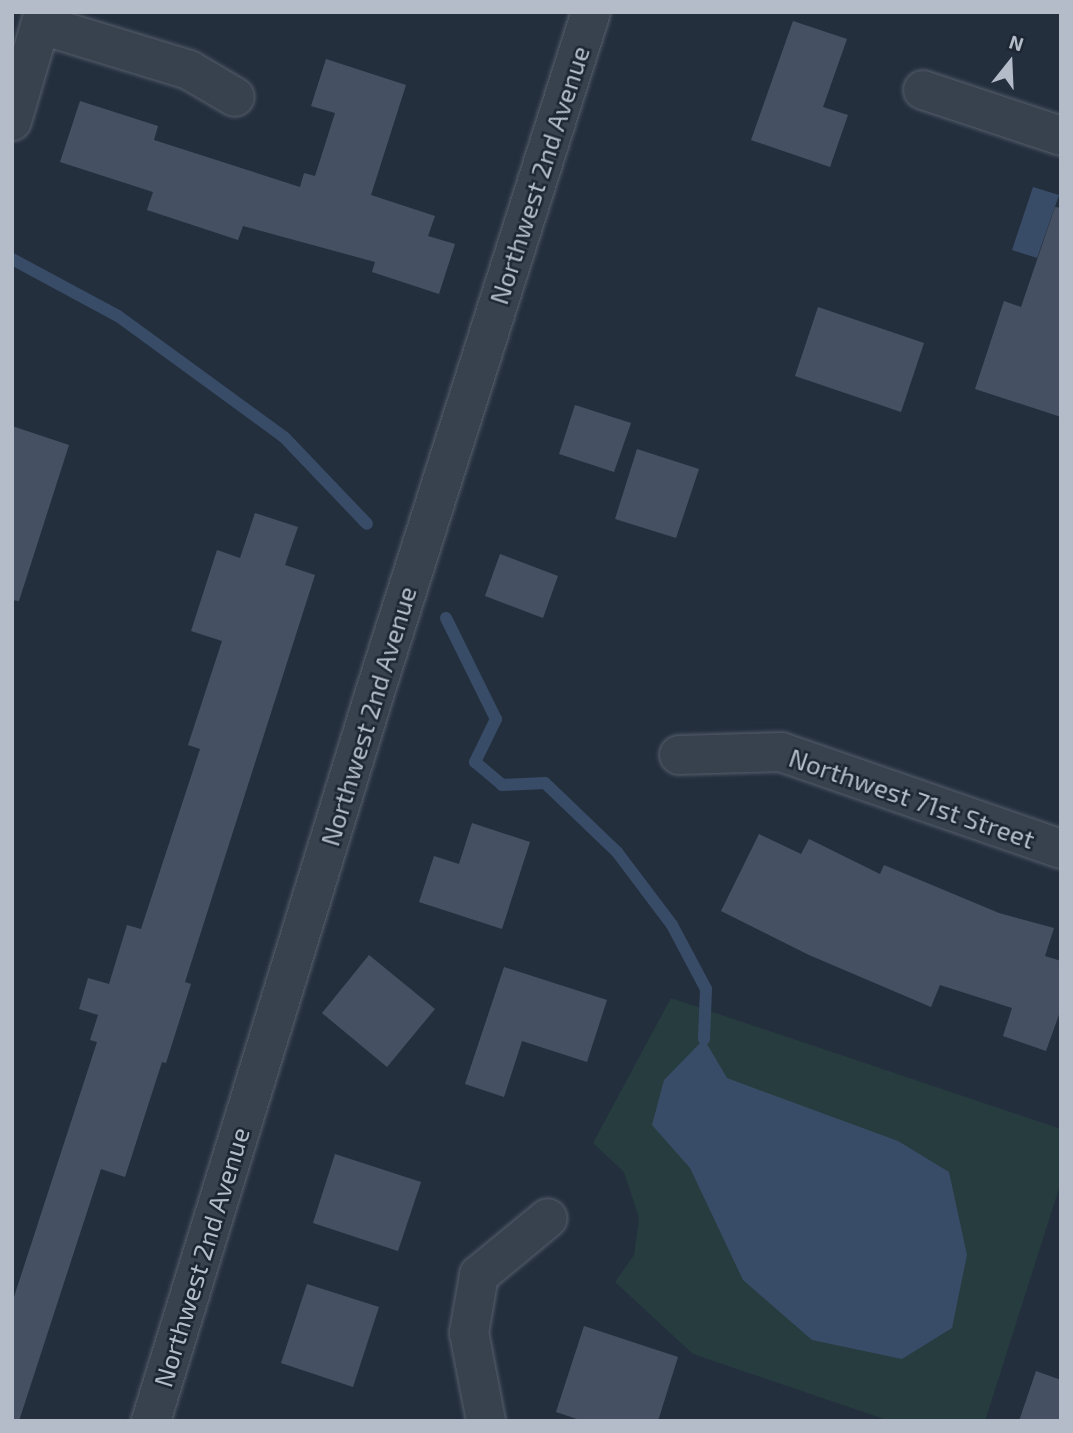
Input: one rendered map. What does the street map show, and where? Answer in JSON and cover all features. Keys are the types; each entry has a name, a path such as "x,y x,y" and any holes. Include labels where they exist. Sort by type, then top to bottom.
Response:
{"street":[{"name":"Northwest 2nd Avenue","path":"151,1421 375,692 591,12"},
{"path":"12,121 43,19 189,70 235,97"},
{"path":"923,90 1061,136"},
{"name":"Northwest 71st Street","path":"678,755 781,752 1061,849"},
{"path":"486,1421 469,1333 479,1275 548,1219"}],"green space":[{"path":"671,998 1061,1129 1061,1182 985,1421 890,1421 693,1354 615,1282 634,1255 639,1218 624,1172 593,1143"}],"water":[{"path":"1033,187 1059,195 1037,258 1012,250"},
{"path":"704,1039 727,1078 898,1141 949,1172 967,1255 952,1328 902,1359 812,1340 743,1280 690,1168 652,1125 664,1080"}],"building":[{"path":"793,21 847,39 823,107 848,115 830,167 751,140"},
{"path":"326,59 406,85 371,195 435,216 428,236 455,244 439,294 372,272 375,262 243,226 238,240 147,210 153,192 60,162 80,101 158,126 154,140 300,187 304,173 315,176 335,113 311,106"},
{"path":"1055,207 1061,208 1061,417 975,389 1004,301 1021,307"},
{"path":"818,307 924,343 901,412 795,376"},
{"path":"575,405 631,423 614,472 559,454"},
{"path":"12,426 69,445 19,601 12,600"},
{"path":"637,449 699,469 676,538 615,519"},
{"path":"255,513 298,527 285,565 315,575 185,982 191,984 166,1063 162,1062 125,1177 101,1169 19,1421 12,1421 12,1303 97,1042 90,1040 98,1015 79,1009 88,978 109,984 127,925 141,929 200,749 188,745 222,641 191,631 217,550 240,558"},
{"path":"500,554 558,576 543,618 485,596"},
{"path":"472,823 530,842 502,929 419,902 434,856 459,864"},
{"path":"759,834 801,854 809,839 880,874 884,865 999,913 1054,928 1045,956 1061,961 1061,1009 1046,1051 1003,1036 1012,1008 940,985 931,1007 809,955 721,911"},
{"path":"369,955 435,1009 387,1067 322,1013"},
{"path":"504,967 607,1000 587,1062 522,1041 504,1097 465,1084"},
{"path":"335,1154 421,1182 398,1251 313,1223"},
{"path":"307,1284 379,1307 353,1387 281,1363"},
{"path":"584,1326 678,1357 658,1421 583,1421 556,1412"},
{"path":"1036,1371 1061,1380 1061,1421 1019,1421"}],"waterway":[{"path":"12,259 118,316 284,437 367,524"},
{"path":"446,618 496,719 475,762 502,785 545,783 617,852 672,925 706,989 704,1039"}]}
